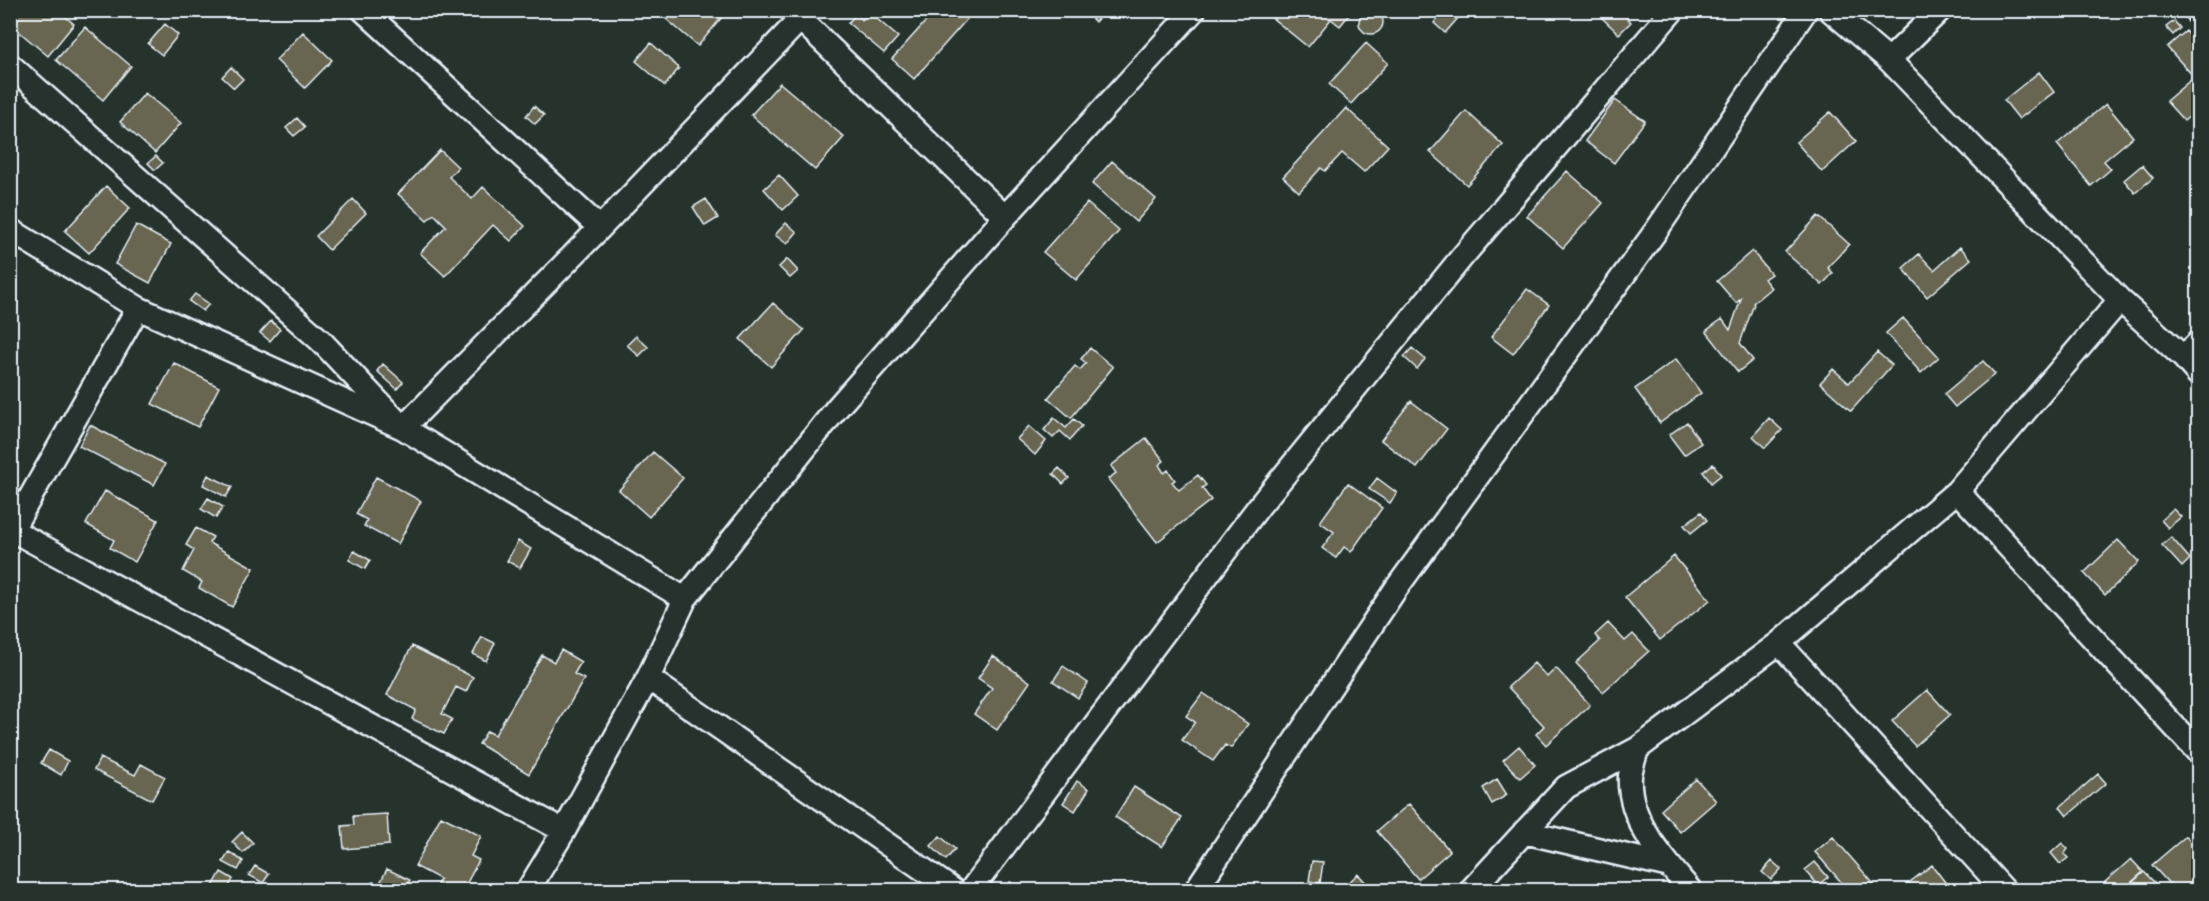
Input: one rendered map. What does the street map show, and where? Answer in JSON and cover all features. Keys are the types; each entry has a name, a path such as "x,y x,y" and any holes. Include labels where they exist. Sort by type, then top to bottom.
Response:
{"street":[{"path":"363,10 600,228"},
{"path":"528,891 564,831 648,678 685,599 837,408 1005,217 1194,10"},
{"path":"971,891 1260,505 1462,257 1673,10"},
{"path":"1196,891 1395,590 1658,228 1806,10"},
{"path":"1830,10 1889,60 2120,300 2191,350 2199,374"},
{"path":"1889,60 1940,10"},
{"path":"403,428 600,228 800,14 1005,217"},
{"path":"10,65 321,341 403,428"},
{"path":"10,230 138,308 403,428 685,599"},
{"path":"1471,891 1566,787 1637,748 1779,643 1957,491 2120,300"},
{"path":"138,308 11,531 564,831"},
{"path":"1957,491 2199,752"},
{"path":"1779,643 2004,891"},
{"path":"648,678 952,891"},
{"path":"1637,748 1630,776 1632,799 1640,823 1690,891"},
{"path":"1524,832 1670,866"}],"building":[{"path":"13,10 58,10 74,24 48,56 10,24 10,13"},
{"path":"672,10 727,11 698,46 665,18"},
{"path":"936,10 975,10 914,79 892,59"},
{"path":"1083,10 1106,10 1095,22"},
{"path":"1276,10 1353,10 1340,26 1331,19 1308,47 1271,17"},
{"path":"1371,10 1376,11 1382,17 1382,27 1376,33 1371,34 1366,33 1360,27 1359,22 1360,17 1366,11"},
{"path":"1444,10 1451,10 1459,17 1445,33 1434,23"},
{"path":"1607,10 1619,10 1631,22 1619,34 1601,17"},
{"path":"869,12 898,37 884,53 848,23 856,14 862,20"},
{"path":"2174,21 2180,28 2173,35 2166,27"},
{"path":"165,24 178,35 162,55 148,44"},
{"path":"85,27 131,66 103,100 56,60"},
{"path":"2186,31 2198,45 2198,109 2184,121 2166,101 2194,77 2167,47"},
{"path":"303,32 332,60 305,88 276,60"},
{"path":"651,43 679,68 665,86 636,61"},
{"path":"1366,43 1388,63 1351,104 1329,84"},
{"path":"231,67 243,79 234,88 222,77"},
{"path":"2039,72 2054,92 2019,119 2004,100"},
{"path":"780,83 844,137 815,170 751,115"},
{"path":"145,93 181,123 155,153 120,122"},
{"path":"1615,100 1645,121 1614,163 1585,141"},
{"path":"2106,104 2133,137 2104,161 2111,169 2091,186 2057,144"},
{"path":"534,106 544,115 535,124 526,116"},
{"path":"1346,108 1388,146 1364,172 1342,153 1325,171 1321,168 1299,192 1283,177"},
{"path":"1466,111 1503,145 1467,185 1430,152"},
{"path":"1830,112 1856,141 1822,172 1796,142"},
{"path":"297,118 305,127 294,136 286,128"},
{"path":"440,150 458,167 449,177 472,199 483,187 525,226 511,241 493,225 445,276 420,253 446,226 434,214 427,220 398,194"},
{"path":"156,156 163,163 155,170 148,163"},
{"path":"1112,161 1156,199 1136,222 1092,184"},
{"path":"2142,165 2153,178 2135,193 2124,180"},
{"path":"1567,171 1603,203 1563,248 1527,216"},
{"path":"779,175 798,196 783,210 764,189"},
{"path":"106,186 130,208 89,253 65,231"},
{"path":"353,199 366,213 329,250 316,236"},
{"path":"706,199 718,218 705,226 693,207"},
{"path":"1087,203 1119,231 1076,280 1043,252"},
{"path":"1818,216 1849,244 1828,268 1833,273 1822,285 1785,252"},
{"path":"786,223 797,232 787,244 775,235"},
{"path":"136,225 171,244 150,283 115,264"},
{"path":"1960,247 1971,259 1927,297 1903,268 1919,254 1934,270"},
{"path":"1752,251 1771,274 1764,279 1771,288 1753,303 1740,343 1753,360 1738,372 1706,331 1722,319 1730,330 1741,299 1736,303 1717,281"},
{"path":"787,259 798,271 790,278 779,267"},
{"path":"1527,289 1549,305 1513,354 1491,337"},
{"path":"195,294 209,304 203,311 189,301"},
{"path":"773,303 804,330 771,367 740,339"},
{"path":"1903,318 1939,357 1921,373 1886,333"},
{"path":"271,321 280,329 270,341 260,333"},
{"path":"636,336 648,347 639,356 627,345"},
{"path":"1090,348 1113,367 1071,418 1048,398 1075,366 1080,370 1086,363 1081,359"},
{"path":"1412,348 1425,359 1417,369 1404,357"},
{"path":"1877,352 1892,365 1851,411 1820,383 1833,369 1849,383"},
{"path":"1676,359 1701,393 1660,423 1635,389"},
{"path":"1983,361 1995,374 1955,407 1944,394"},
{"path":"174,363 219,387 198,427 152,404"},
{"path":"383,364 403,382 397,389 377,371"},
{"path":"1411,401 1447,429 1417,468 1381,440"},
{"path":"1054,418 1066,428 1074,419 1082,426 1070,440 1060,431 1053,438 1044,430"},
{"path":"1769,418 1782,430 1765,448 1753,436"},
{"path":"1687,422 1701,443 1684,455 1669,435"},
{"path":"90,425 165,464 154,485 79,446"},
{"path":"1029,426 1046,441 1035,455 1017,439"},
{"path":"1146,438 1164,461 1159,465 1164,473 1168,470 1175,480 1172,482 1179,490 1198,475 1206,485 1202,488 1211,500 1157,542 1108,479 1116,473 1111,466"},
{"path":"653,452 683,478 649,517 619,490"},
{"path":"1713,464 1721,475 1711,483 1703,472"},
{"path":"1059,468 1069,478 1063,484 1053,474"},
{"path":"208,475 232,487 226,497 203,485"},
{"path":"376,477 421,501 398,544 364,526 367,520 356,514"},
{"path":"1377,478 1397,493 1390,503 1369,489"},
{"path":"1348,483 1382,508 1351,552 1344,547 1336,558 1322,548 1334,532 1320,522"},
{"path":"105,491 158,520 135,562 110,548 114,540 86,524"},
{"path":"208,498 223,507 216,518 201,509"},
{"path":"2173,509 2181,517 2168,528 2161,520"},
{"path":"1701,512 1707,520 1691,533 1684,525"},
{"path":"196,528 213,537 209,543 254,568 232,607 199,588 202,582 183,571 194,550 186,545"},
{"path":"2198,535 2198,550 2191,542"},
{"path":"2171,537 2190,559 2182,567 2162,545"},
{"path":"2118,540 2139,562 2105,595 2084,573"},
{"path":"518,541 531,549 520,568 507,561"},
{"path":"354,551 370,560 365,569 349,560"},
{"path":"1674,556 1710,600 1660,640 1625,597"},
{"path":"1608,623 1625,641 1633,634 1649,651 1603,692 1576,663 1600,641 1595,635"},
{"path":"482,637 495,643 486,661 473,654"},
{"path":"412,646 473,677 466,692 456,687 442,714 452,719 444,734 412,719 416,710 387,695"},
{"path":"561,650 581,662 574,674 584,679 529,774 479,744 487,731 495,735 542,655 554,662"},
{"path":"993,656 1030,682 997,730 974,714 992,688 978,678"},
{"path":"1534,663 1547,677 1556,668 1590,705 1546,745 1536,734 1544,726 1508,687"},
{"path":"1063,666 1088,683 1078,698 1053,681"},
{"path":"1927,690 1950,715 1915,746 1892,721"},
{"path":"1203,693 1248,724 1231,748 1225,745 1213,761 1182,740 1195,722 1186,716"},
{"path":"1519,746 1535,765 1520,778 1503,760"},
{"path":"49,750 68,761 61,775 41,763"},
{"path":"100,758 135,775 141,764 165,777 152,800 94,770"},
{"path":"2098,774 2106,783 2067,816 2060,807"},
{"path":"1497,779 1507,795 1492,804 1483,788"},
{"path":"1696,779 1716,801 1680,832 1661,810"},
{"path":"1077,781 1089,789 1075,811 1063,803"},
{"path":"1134,787 1182,818 1162,847 1115,817"},
{"path":"1409,804 1450,851 1418,879 1377,831"},
{"path":"387,814 389,845 344,849 342,826 354,825 353,816"},
{"path":"441,816 481,836 471,856 479,860 463,890 448,890 437,885 440,879 415,866"},
{"path":"242,832 253,843 243,853 232,842"},
{"path":"940,836 955,849 946,860 931,846"},
{"path":"2186,836 2198,851 2198,889 2175,890 2152,865"},
{"path":"1833,837 1879,890 1848,890 1815,852"},
{"path":"2062,843 2068,849 2064,854 2068,858 2060,864 2051,853"},
{"path":"229,852 243,861 238,870 223,862"},
{"path":"2131,859 2143,872 2125,888 2127,890 2112,890 2105,882"},
{"path":"1312,861 1323,862 1320,883 1309,881"},
{"path":"1772,861 1781,869 1771,880 1762,872"},
{"path":"1815,862 1828,877 1818,885 1805,870"},
{"path":"1932,865 1951,890 1901,889"},
{"path":"255,866 269,874 263,883 249,875"},
{"path":"387,869 410,880 405,890 368,890 373,882 379,885"},
{"path":"221,872 233,879 227,890 215,890 212,888"},
{"path":"2144,872 2162,890 2128,890 2126,888"},
{"path":"1358,874 1368,885 1362,890 1356,890 1348,883"},
{"path":"1010,882 1020,888 1019,890 1005,890"}]}
